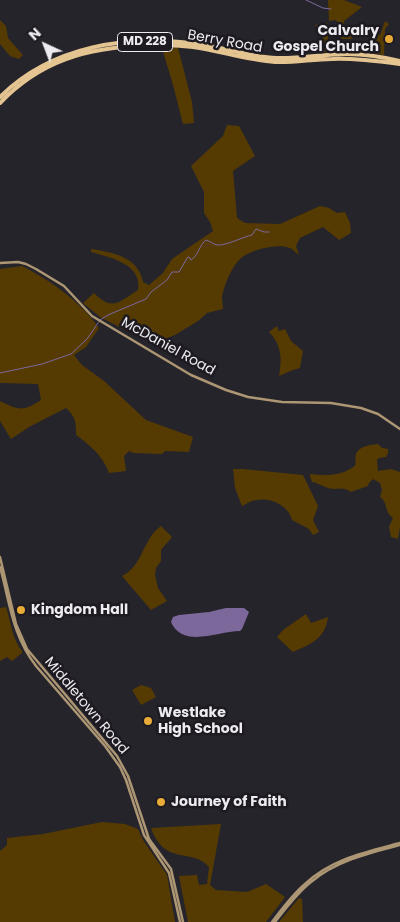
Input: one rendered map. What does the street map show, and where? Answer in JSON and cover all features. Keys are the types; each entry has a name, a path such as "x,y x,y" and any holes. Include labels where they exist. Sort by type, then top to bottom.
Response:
{"highway":[{"name":"Berry Road","path":"0,97 22,78 50,61 80,50 112,43 175,41 269,58 348,54 400,63"},
{"name":"Berry Road","path":"0,103 30,77 59,61 81,53 116,47 184,46 268,62 352,58 400,63"}],"main road":[{"name":"McDaniel Road","path":"0,264 18,262 36,269 64,286 90,314 191,375 226,390 248,397 282,402 330,403 361,408 378,414 400,429"},
{"name":"Middletown Road","path":"0,556 16,624 27,649 117,756 128,776 149,839 172,869 182,922"},
{"name":"Middletown Road","path":"0,567 13,622 23,648 111,754 126,780 147,841 162,860 169,873 182,922"},
{"path":"92,728 96,736"},
{"path":"111,754 117,756"},
{"path":"273,922 302,889 326,871 351,859 400,844"}],"shaded area":[{"path":"328,0 344,0 362,7 344,21 345,30 354,35 351,39 341,39 336,20 329,21"},
{"path":"0,20 6,26 8,38 23,55 19,59 10,56 0,44"},
{"path":"385,21 389,24 385,29 384,55 350,52 349,46 351,44 359,43 359,49 369,49 368,41 373,41 371,35 373,32 380,35"},
{"path":"328,23 328,42 330,45 328,47 333,49 334,45 339,47 339,52 323,52 322,34 315,25"},
{"path":"162,48 178,48 192,102 194,123 183,124"},
{"path":"227,125 239,126 255,156 233,171 237,218 245,223 280,224 320,206 329,208 337,213 345,212 350,223 351,233 339,240 323,227 300,238 296,246 299,255 290,248 278,246 264,248 245,255 235,266 227,281 222,297 223,309 207,313 175,335 157,342 137,327 129,332 100,317 83,303 94,293 106,302 115,303 120,301 138,290 138,281 130,268 123,263 91,252 91,249 116,254 130,261 136,267 143,282 149,285 163,273 172,259 213,231 204,213 204,192 191,166 223,136"},
{"path":"22,266 44,278 74,300 99,328 86,347 74,355 82,365 104,381 146,420 193,437 189,452 165,451 162,454 133,453 129,451 124,456 126,471 109,473 96,452 76,435 75,420 66,408 29,427 11,439 0,421 0,401 16,408 25,408 41,400 38,384 0,383 0,269"},
{"path":"277,326 279,331 285,329 291,341 303,351 300,368 279,376 281,364 279,347 269,332"},
{"path":"378,444 382,448 388,449 388,453 386,457 377,460 378,471 391,469 400,472 400,527 398,539 391,537 389,527 393,518 380,497 382,490 380,483 373,479 368,486 351,492 342,488 328,488 312,482 310,476 310,474 322,475 344,472 355,466 357,451 365,446"},
{"path":"233,469 303,475 318,506 313,520 319,532 313,535 309,529 292,520 283,507 273,501 255,500 242,506 235,488"},
{"path":"161,526 172,537 161,550 161,561 156,568 155,575 158,588 167,601 151,610 122,576 134,566 150,537"},
{"path":"6,607 14,636 22,653 12,661 7,657 0,661 0,608"},
{"path":"226,608 244,608 249,612 240,631 192,637 184,635 177,630 171,622 173,617 179,615"},
{"path":"306,614 311,623 328,617 324,631 316,640 293,652 277,637 283,630"},
{"path":"141,685 151,688 156,697 141,705 132,690"},
{"path":"102,822 125,824 138,829 143,840 167,875 175,922 0,922 0,851 7,845 7,838 43,834"},
{"path":"221,824 210,885 216,890 247,892 266,884 285,897 266,922 188,922 179,876 197,875 199,885 207,884 209,867 195,858 179,855 164,848 157,840 151,828"},
{"path":"299,898 302,899 303,922 279,922"}],"waterway":[{"path":"306,0 323,8 331,9"},
{"path":"0,373 42,364 71,354 87,339 100,320 146,299 151,292 167,280 172,272 179,272 187,258 189,257 191,260 194,258 206,240 220,245 252,235 256,229 269,232"}],"place":[{"name":"Calvalry Gospel Church","path":"389,39"},
{"name":"Kingdom Hall","path":"21,610"},
{"name":"Westlake High School","path":"148,721"},
{"name":"Journey of Faith","path":"161,802"}]}
